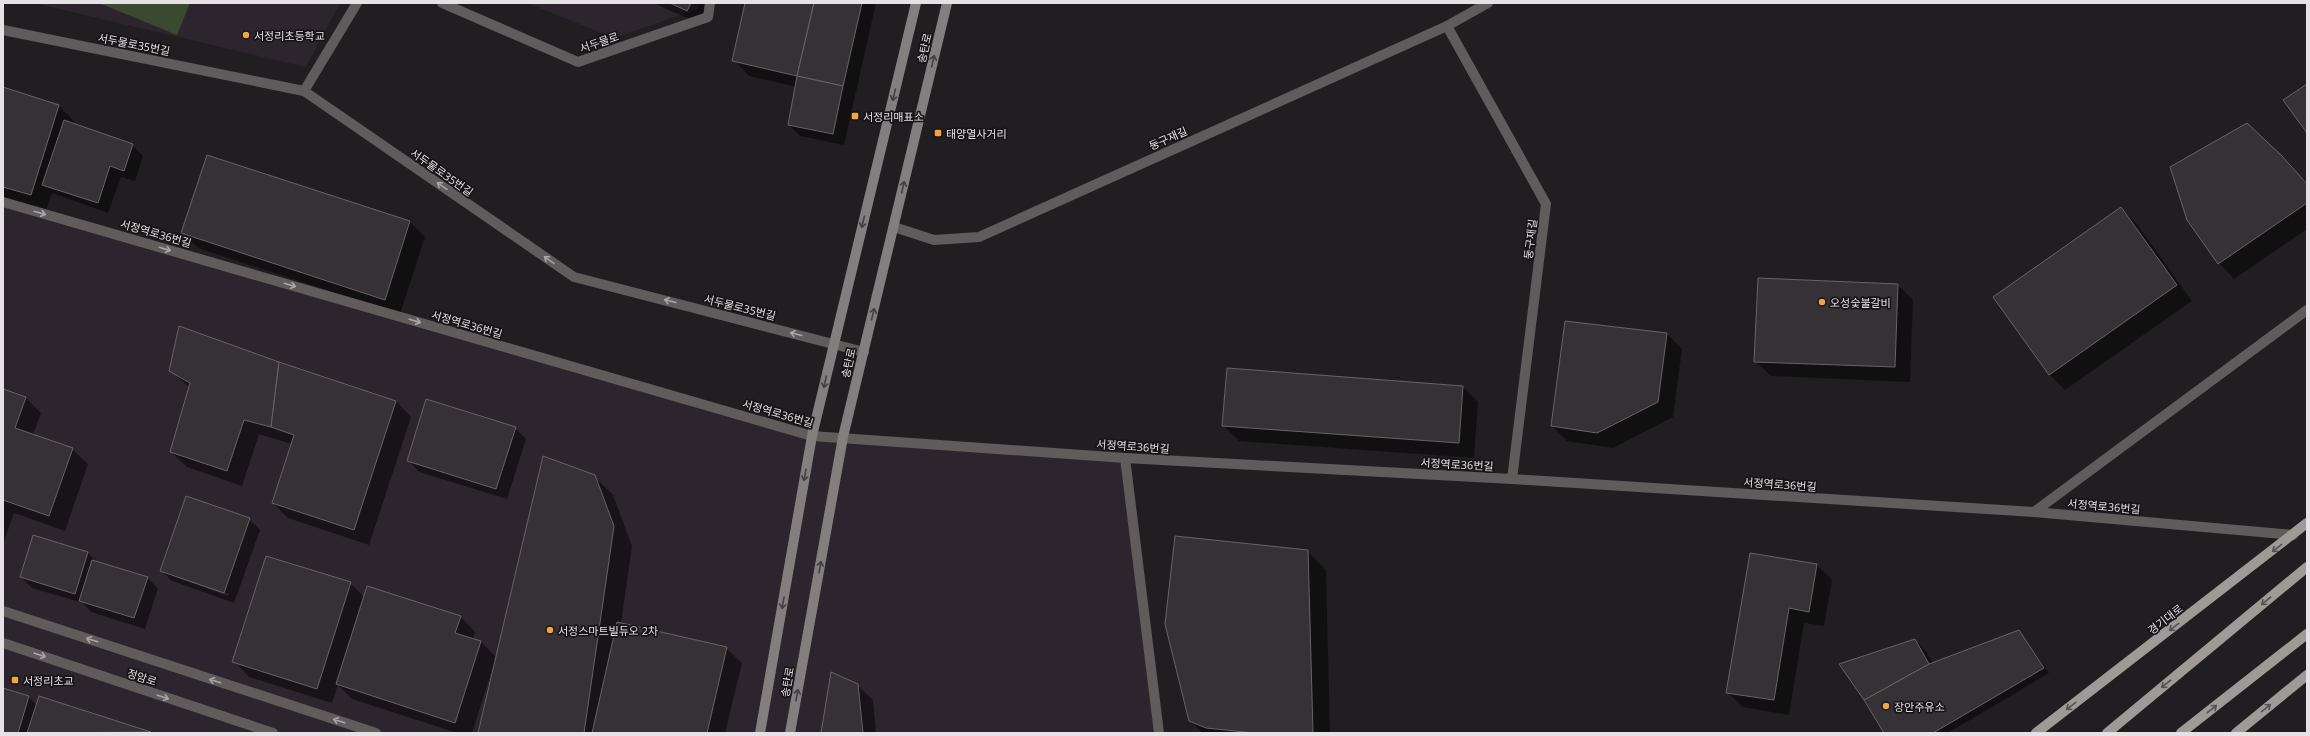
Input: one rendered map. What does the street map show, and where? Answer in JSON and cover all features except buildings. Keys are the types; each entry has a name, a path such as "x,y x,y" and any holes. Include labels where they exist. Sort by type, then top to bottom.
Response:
{"main road":[{"name":"송탄로","path":"760,733 812,436 916,3"},
{"name":"송탄로","path":"790,733 843,437 947,3"},
{"name":"경기대로","path":"2036,733 2307,523"},
{"path":"2107,733 2307,567"},
{"path":"2181,733 2307,634"},
{"path":"2236,733 2307,675"}],"street":[{"path":"304,91 357,3"},
{"name":"서두물로","path":"442,3 578,62 708,17 710,3"},
{"name":"둥구재길","path":"894,227 934,240 979,237 1448,26 1488,3"},
{"name":"둥구재길","path":"1448,26 1546,204 1512,479"},
{"name":"서두물로35번길","path":"3,30 304,91 574,276 864,352"},
{"name":"서정역로36번길","path":"3,202 812,436 1125,458 1512,479 2034,512 2293,535"},
{"path":"2034,512 2307,310"},
{"path":"1125,458 1159,733"},
{"path":"3,611 376,733"},
{"name":"정암로","path":"3,643 273,733"}],"shaded area":[{"name":"서정리초등학교","path":"34,3 340,3 306,67"},
{"path":"527,3 699,3 697,9 614,38"},
{"path":"3,202 812,436 1125,458 1159,733 3,733"}],"green space":[{"path":"99,3 190,3 177,35"}],"place":[{"name":"서정리초등학교","path":"246,35"},
{"name":"서정리매표소","path":"855,116"},
{"name":"태양열사거리","path":"938,133"},
{"name":"오성숯불갈비","path":"1822,302"},
{"name":"서정스마트빌듀오 2차","path":"550,630"},
{"name":"서정리초교","path":"15,680"},
{"name":"장안주유소","path":"1886,706"}]}
